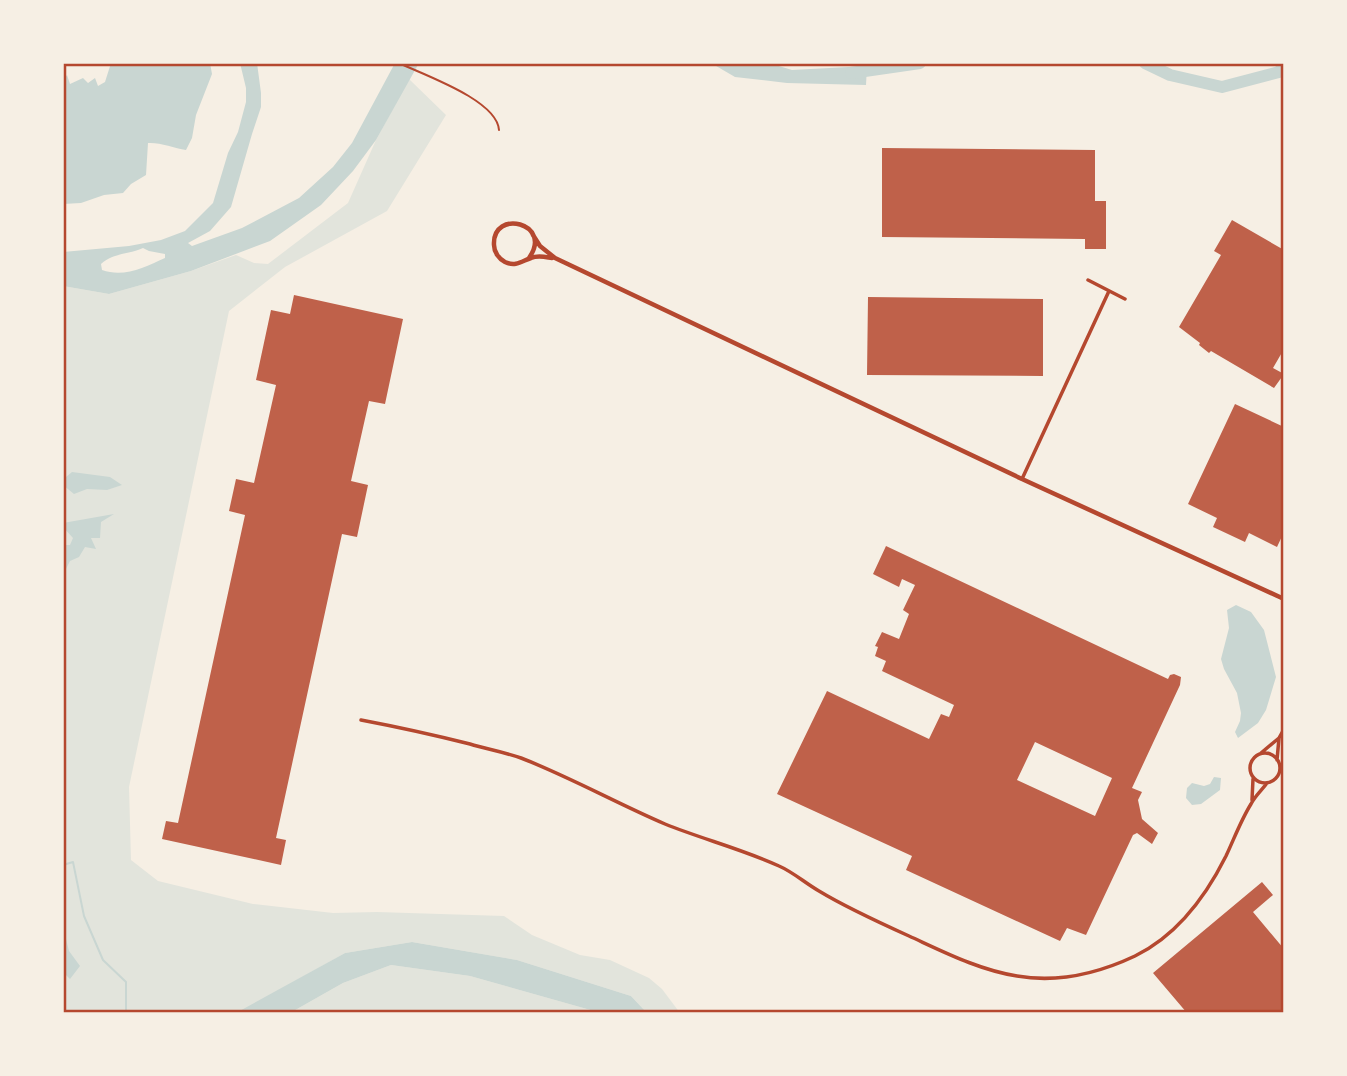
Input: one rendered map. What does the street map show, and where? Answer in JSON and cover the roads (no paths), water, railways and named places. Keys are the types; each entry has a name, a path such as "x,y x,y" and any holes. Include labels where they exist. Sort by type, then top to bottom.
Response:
{"street":[{"path":"555,258 540,256 519,264 506,262 496,253 494,241 498,231 511,223 526,226 540,246 555,258 1283,600"},
{"path":"529,258 535,247 533,235"},
{"path":"1088,280 1125,299"},
{"path":"1022,479 1109,291"},
{"path":"361,720 518,757 582,784 650,818 781,867 820,892 864,915 961,960 1018,976 1064,977 1086,974 1136,956 1182,921 1211,883 1252,802 1279,773 1277,760 1269,754 1259,754"},
{"path":"1252,802 1251,761 1279,738 1284,729"},
{"path":"1277,760 1279,738"},
{"path":"1252,777 1267,783"}],"lane":[{"path":"400,63 468,94 498,123 499,130"}],"waterway":[{"path":"851,73 920,63"},
{"path":"1145,63 1170,75 1222,87 1279,72 1284,65"},
{"path":"63,865 73,862 84,916 103,960 126,982 126,1013"}]}
